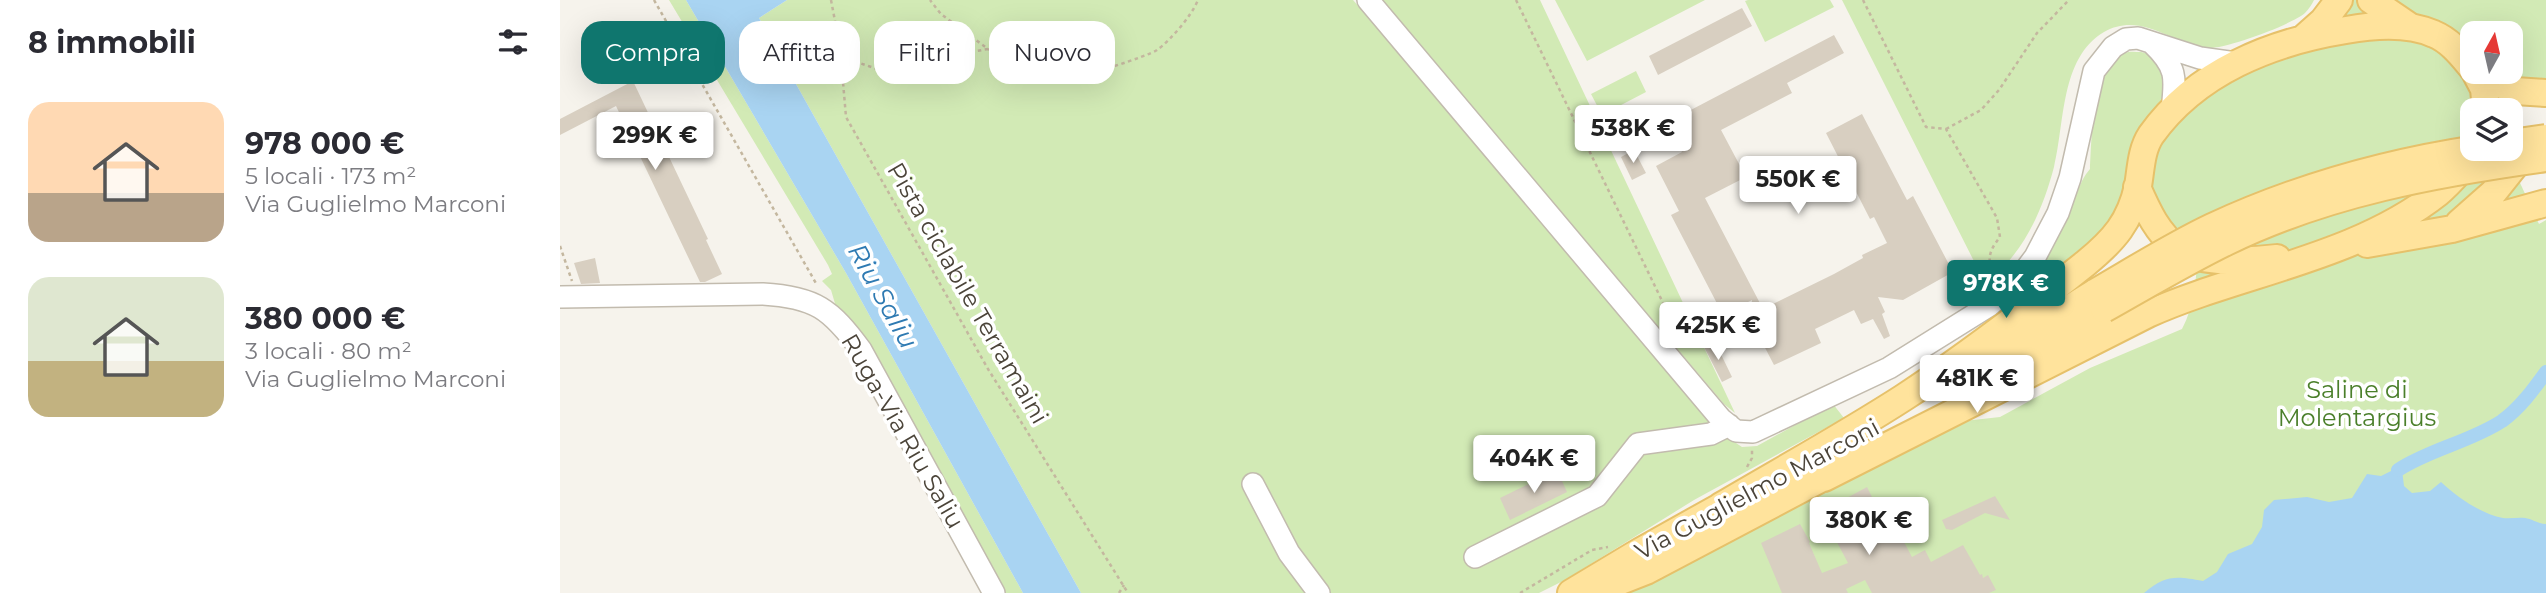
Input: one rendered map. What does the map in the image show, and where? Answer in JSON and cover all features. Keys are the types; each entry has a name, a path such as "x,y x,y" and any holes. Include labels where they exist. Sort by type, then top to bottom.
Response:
{"main road":[{"path":"2305,37 2323,22 2339,0"},
{"path":"2371,0 2411,27"},
{"path":"1721,506 1903,398 2040,300 2105,247 2126,221 2149,138 2172,110 2236,63 2305,37 2363,27 2411,27 2435,34 2460,54"},
{"path":"2501,84 2515,91 2546,93"},
{"path":"2452,229 2493,193 2527,150 2546,133"},
{"path":"2523,148 2546,138"},
{"name":"Via Guglielmo Marconi","path":"1590,593 1646,571 1824,478 2210,227 2309,187 2387,165 2460,152"},
{"path":"2523,155 2546,158"},
{"path":"1824,478 2148,314 2182,299 2327,251 2383,227 2437,193 2469,161"},
{"name":"Via Guglielmo Marconi","path":"1571,593 1721,506 1846,442 2100,301 2228,241 2287,217 2388,185 2457,171 2486,161"},
{"path":"2137,187 2159,230 2181,251 2219,261 2258,260 2327,251 2452,229 2546,203"}],"street":[{"path":"1368,0 1721,419 1736,431 1753,432 1889,368 1990,305 2017,281 2035,257 2058,213 2070,178 2094,71 2104,55 2119,43 2126,40 2148,40 2200,58 2236,63"},
{"path":"2148,40 2172,66 2176,80 2172,110"},
{"name":"Ruga-Via Riu Saliu","path":"568,297 774,295 808,302 827,311 861,349 994,593"},
{"path":"1889,368 1903,398"},
{"path":"1475,557 1598,496 1638,444 1711,434 1729,425"},
{"path":"1253,484 1289,553 1319,593"}],"path":[{"path":"654,0 784,226 825,301 827,311"},
{"name":"Pista ciclabile Terramaini","path":"831,0 835,21"},
{"path":"930,0 940,13 1004,58 1070,77 1103,69 1157,50 1194,11 1198,0"},
{"path":"1516,0 1684,345"},
{"path":"1863,0 1926,127 1946,129 1981,110 1999,90 2037,33 2069,0"},
{"path":"860,63 877,69 988,49"},
{"name":"Pista ciclabile Terramaini","path":"843,84 846,117 988,369 1128,593"},
{"path":"1946,129 1997,218 2000,237 1990,250 1989,264 2001,295"},
{"path":"560,246 568,297"},
{"path":"1119,593 1124,585"}],"green space":[{"path":"669,0 686,0 698,21 682,21"},
{"path":"787,0 1353,0 1424,80 1724,435 1742,447 1757,446 1833,404 1844,418 1694,500 1565,580 1539,593 1081,593 796,84 860,84 860,21 761,21 759,18"},
{"path":"1381,0 1540,0 1735,413 1724,404"},
{"path":"1555,0 1705,0 1587,61"},
{"path":"1830,0 1834,7 1765,42 1745,1"},
{"path":"1842,0 2314,0 2305,13 2286,24 2215,48 2193,45 2155,30 2130,25 2117,26 2090,43 2079,58 2072,75 2054,167 2037,216 2010,259 1985,283"},
{"path":"2348,0 2358,0 2370,16 2337,19"},
{"path":"2391,0 2546,0 2546,81 2524,79 2524,21 2460,21 2460,36"},
{"name":"Saline di Molentargius","path":"2364,38 2420,39 2440,48 2460,71 2460,84 2471,84 2474,98 2460,98 2460,147 2450,161 2515,172 2539,224 2546,220 2546,593 1621,593 1955,422 2000,417 2090,368 2182,329 2193,298 2199,244 2175,232 2158,207 2152,190 2151,169 2158,148 2171,128 2209,93 2251,68 2293,53"},
{"path":"2141,52 2153,55 2160,62 2168,89 2117,222 2020,301 2056,240 2070,213 2082,180 2090,169 2093,123 2105,73 2114,61 2125,53"},
{"path":"725,67 846,273 1023,593 1002,593 836,307 831,290 822,281 832,274 719,84 725,84"},
{"path":"1636,71 1646,92 1602,115 1591,94"}],"water":[{"name":"Riu Saliu","path":"686,0 787,0 759,18 761,21 739,21 739,84 796,84 1081,593 1023,593 846,273 725,67 725,21 698,21"},
{"path":"2393,470 2402,470 2404,486 2412,493 2430,491 2441,482 2486,513 2503,518 2525,518 2546,524 2546,593 2144,593 2171,578 2203,581 2217,572 2228,554 2252,544 2262,527 2264,510 2274,500 2307,497 2329,502 2352,498 2367,474 2381,476"}],"building":[{"path":"1742,8 1752,26 1658,75 1649,56"},
{"path":"1834,35 1844,53 1787,83 1792,93 1721,130 1746,177 1705,198 1763,309 1834,274 1863,258 1862,255 1887,243 1874,217 1870,219 1826,133 1862,114 1907,200 1913,196 1953,272 1903,300 1878,297 1885,312 1882,314 1890,336 1884,339 1873,319 1861,324 1854,310 1815,329 1821,343 1774,365 1750,319 1752,300 1723,315 1671,215 1679,211 1656,166 1682,152 1666,123"},
{"path":"627,84 634,84 722,274 700,282 616,106 560,135 560,119"},
{"path":"1634,150 1646,173 1632,180 1621,157"},
{"path":"1775,161 1781,172 1762,182 1756,171"},
{"path":"595,258 600,283 581,284 574,263"},
{"path":"1715,342 1732,377 1722,382 1704,347"},
{"path":"1557,470 1567,492 1510,520 1500,498"},
{"path":"1867,487 1882,517 1898,508 1906,524 1897,529 1912,557 1925,550 1931,562 1963,545 1980,575 1982,574 1983,578 1988,575 1996,590 1989,593 1872,593 1865,580 1846,589 1848,593 1782,593 1761,543 1800,524 1822,573 1848,563 1821,512"},
{"path":"1995,496 2010,520 1985,513 1952,530 1946,529 1942,520"}],"waterway":[{"path":"2398,470 2502,421 2520,405 2546,372"}]}
